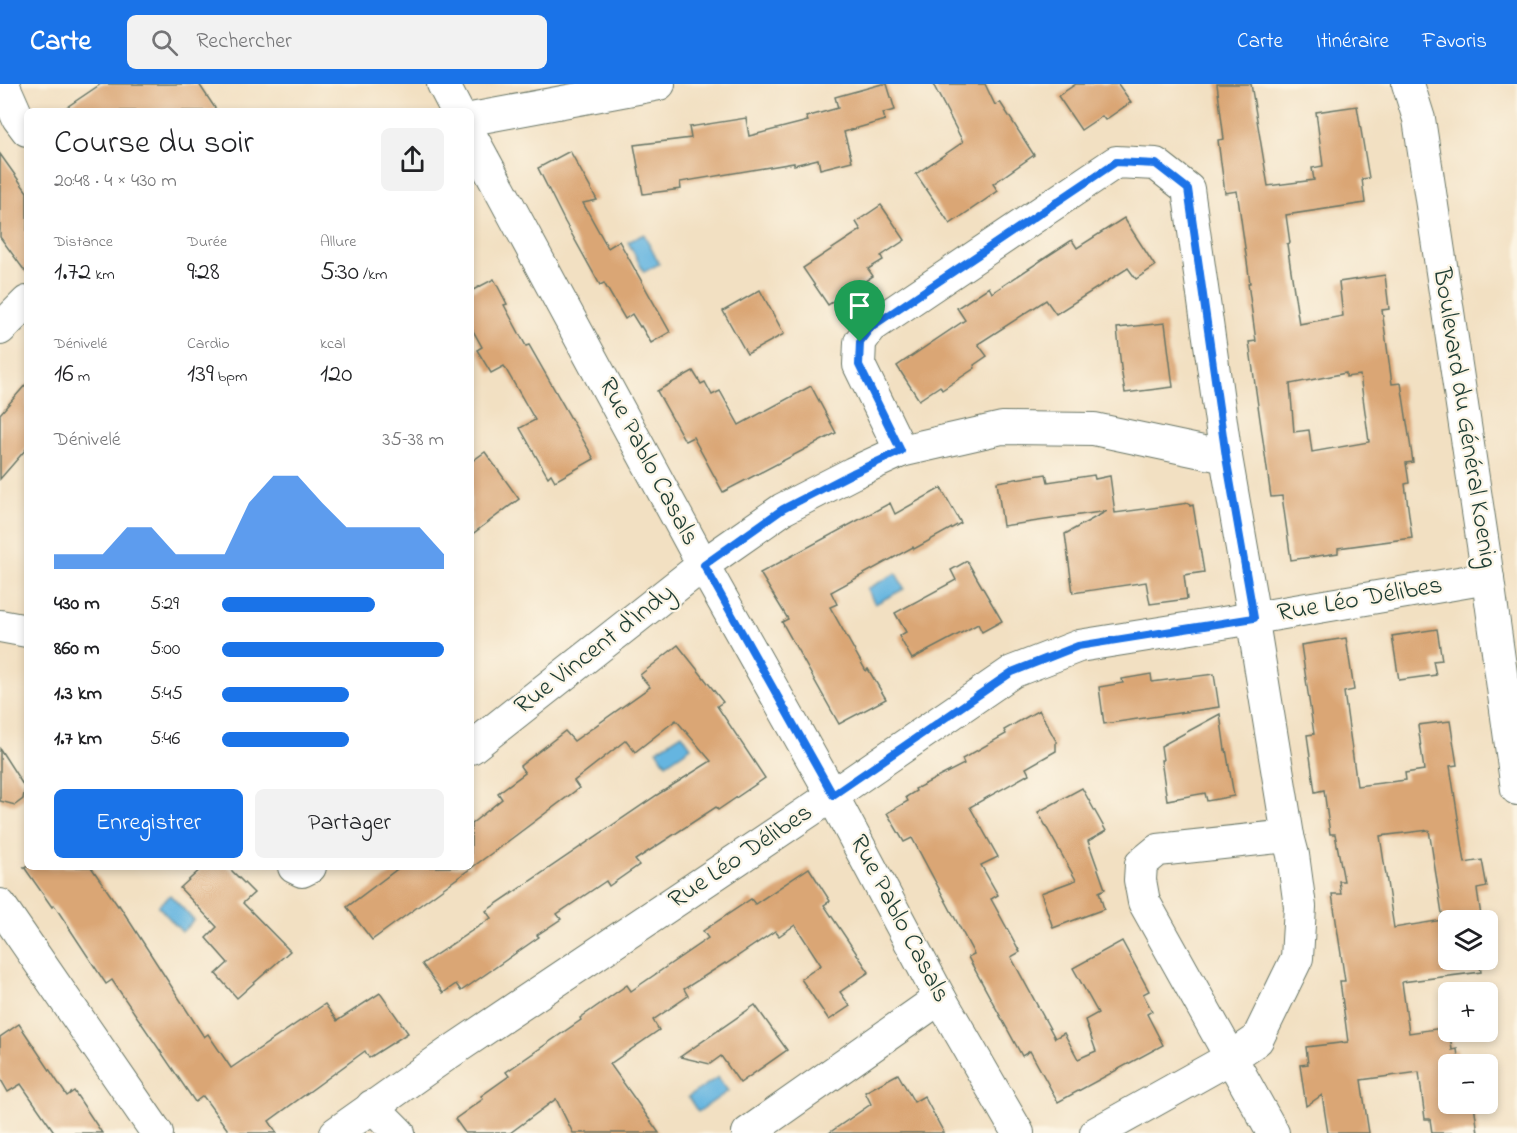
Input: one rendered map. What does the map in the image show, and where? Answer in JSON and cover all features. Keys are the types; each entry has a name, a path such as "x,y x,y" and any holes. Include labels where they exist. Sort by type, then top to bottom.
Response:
{"street":[{"path":"3,84 24,126"},
{"path":"442,84 455,108"},
{"path":"474,118 659,84"},
{"name":"Boulevard du Général Koenig","path":"1408,84 1419,119 1488,578 1517,789"},
{"name":"Rue Pablo Casals","path":"474,142 704,565 833,795 940,998 1018,1133"},
{"path":"901,451 859,365 860,342 871,327 1116,162 1156,164 1188,189 1226,457 1293,855 1300,907 1297,958 1257,1040 1232,1057 1096,1133"},
{"path":"0,329 24,305"},
{"name":"Rue Vincent d'Indy","path":"474,746 704,565 783,509 901,451 1002,428 1094,429 1226,457"},
{"name":"Rue Léo Délibes","path":"336,1133 372,1106 1012,672 1078,646 1488,578"},
{"path":"0,626 24,630"},
{"path":"1274,1133 1144,902 1140,880 1141,864 1158,850 1288,836"},
{"path":"0,905 157,1133"},
{"path":"748,1133 940,998"},
{"path":"372,1106 399,1133"}],"water":[{"path":"644,234 659,264 644,272 628,242"},
{"path":"896,573 904,589 875,604 867,589"},
{"path":"682,734 691,747 666,764 657,750"},
{"path":"170,895 194,920 182,932 158,906"},
{"path":"718,1077 728,1091 698,1112 688,1097"}],"building":[{"path":"101,84 199,84 215,108 65,108"},
{"path":"887,84 895,110 883,113 885,120 844,132 852,161 820,169 818,159 794,165 794,163 680,182 681,189 643,194 634,145 691,138 689,127 746,118 749,136 808,121 806,117 838,108 835,97"},
{"path":"933,84 985,84 995,105 1000,102 1034,155 993,184 998,191 950,224 916,174 963,142"},
{"path":"1076,84 1118,84 1131,102 1105,120 1102,116 1081,130 1058,96"},
{"path":"1217,84 1251,84 1268,186 1314,180 1312,168 1323,166 1316,112 1357,106 1369,178 1362,179 1365,203 1286,215 1290,243 1287,244 1299,324 1343,316 1339,282 1385,275 1389,309 1382,310 1392,384 1401,383 1413,462 1406,463 1409,483 1405,484 1412,538 1338,548 1338,553 1291,560 1282,496 1271,497 1249,342 1256,341 1248,283 1250,283 1237,191 1225,193 1218,140 1224,139","holes":["1346,373 1346,377 1360,375 1369,442 1312,452 1309,430 1294,432 1290,384"]},
{"path":"570,151 597,200 583,203 608,248 619,241 670,332 651,343 632,314 625,319 604,283 600,285 538,168"},
{"path":"0,154 24,188 24,270 0,237"},
{"path":"881,205 905,240 881,256 883,260 868,269 873,276 828,305 803,268 861,230 856,222"},
{"path":"1124,218 1155,266 1136,279 1128,268 1056,314 1046,300 978,344 987,356 974,365 975,368 942,390 940,386 919,400 897,366 965,320 957,308 989,287 992,293 1072,240 1077,248"},
{"path":"494,279 507,304 504,305 526,346 529,345 594,459 555,481 551,474 548,477 520,428 535,420 504,366 491,373 477,350 482,347 474,332 474,289"},
{"path":"760,290 784,334 747,354 723,311"},
{"path":"1165,323 1173,387 1125,393 1117,328"},
{"path":"693,371 701,384 705,382 712,395 720,391 739,425 811,386 836,433 723,492 693,437 685,441 657,391"},
{"path":"24,386 24,451 0,479 0,414"},
{"path":"485,452 519,499 474,533 474,460"},
{"path":"1046,474 1048,482 1094,475 1095,479 1110,476 1115,513 1189,503 1190,506 1193,505 1204,572 1184,575 1187,599 1150,604 1146,582 1073,593 1065,534 1107,511 1003,526 997,482"},
{"path":"941,488 961,523 831,592 837,604 830,607 866,671 868,669 886,699 839,724 782,622 788,619 760,573 890,503 895,514"},
{"path":"967,561 1002,621 982,632 978,624 912,659 899,636 906,632 895,613 956,580 951,570"},
{"path":"1437,629 1442,660 1433,661 1436,675 1399,680 1392,636"},
{"path":"1346,638 1354,690 1344,692 1357,786 1406,780 1405,773 1424,770 1418,725 1450,721 1457,765 1450,766 1465,863 1482,860 1487,887 1477,889 1480,910 1441,910 1429,830 1380,836 1394,928 1438,921 1438,970 1481,970 1481,972 1402,982 1409,1033 1438,1029 1438,1042 1451,1042 1452,1050 1457,1049 1458,1054 1438,1054 1438,1114 1475,1114 1478,1133 1432,1133 1430,1119 1425,1119 1419,1072 1361,1080 1369,1133 1328,1133 1322,1095 1306,1106 1300,1065 1308,1064 1306,1047 1348,1042 1340,981 1345,981 1332,894 1341,894 1339,881 1344,881 1335,834 1330,834 1324,790 1315,792 1307,735 1314,734 1301,645"},
{"path":"678,645 723,702 717,706 765,778 718,810 716,807 635,860 639,865 609,886 606,881 557,914 561,919 537,935 539,937 470,985 461,991 456,984 443,993 422,964 491,918 486,911 711,761 676,720 635,752 626,740 574,781 579,788 474,866 474,822 502,799 498,793 525,773 520,766 565,731 574,741 650,687 640,675"},
{"path":"1151,674 1152,682 1214,674 1219,707 1104,724 1099,687 1123,683 1122,679"},
{"path":"1039,710 1056,741 1056,751 1026,768 1029,774 970,807 998,857 981,865 998,895 991,899 1020,952 1011,957 1055,1038 1064,1033 1078,1059 1096,1051 1085,1020 1098,1013 1073,968 1122,941 1149,991 1143,994 1152,1011 1147,1014 1163,1045 1058,1102 1030,1051 1022,1056 968,957 974,954 912,838 904,842 887,813 908,801 906,797 916,791 915,789 964,764 962,759 1006,734 1004,730"},
{"path":"1220,714 1234,796 1207,801 1205,793 1167,800 1161,746"},
{"path":"0,749 24,786 24,794 23,799 15,805 0,801"},
{"path":"1082,788 1106,831 1088,841 1105,889 1099,892 1104,909 1053,928 1041,893 1076,880 1038,812"},
{"path":"809,868 830,901 824,905 869,972 840,992 850,1006 829,1020 801,979 821,965 795,925 779,936 775,931 684,989 688,996 653,1020 659,1030 610,1064 659,1133 573,1133 556,1099 510,1133 465,1133 455,1119 509,1076 506,1072 627,985 631,991 708,938 703,931 751,899 755,904"},
{"path":"26,870 93,870 119,905 204,1037 208,1034 231,1068 325,1004 337,1021 380,993 408,1033 369,1058 365,1051 269,1121 277,1133 230,1133 203,1096 195,1102 112,980 106,984 54,905 52,907"},
{"path":"200,870 231,870 254,893 243,903 290,951 237,998 216,974 228,963 206,938 217,927 180,888"},
{"path":"396,870 468,870 372,940 347,907"},
{"path":"755,1005 787,1050 740,1083 721,1056 710,1064 680,1057"},
{"path":"19,1024 67,1096 74,1091 102,1133 55,1133 21,1084 8,1092 0,1078 0,1037"},
{"path":"898,1074 914,1102 924,1096 944,1133 829,1133 871,1104 865,1092"}],"route":[{"path":"1116,162 1156,164 1188,189 1226,457 1254,618 1078,646 1012,672 833,795 704,565 783,509 901,451 859,365 860,342 871,327 1116,162"}]}
